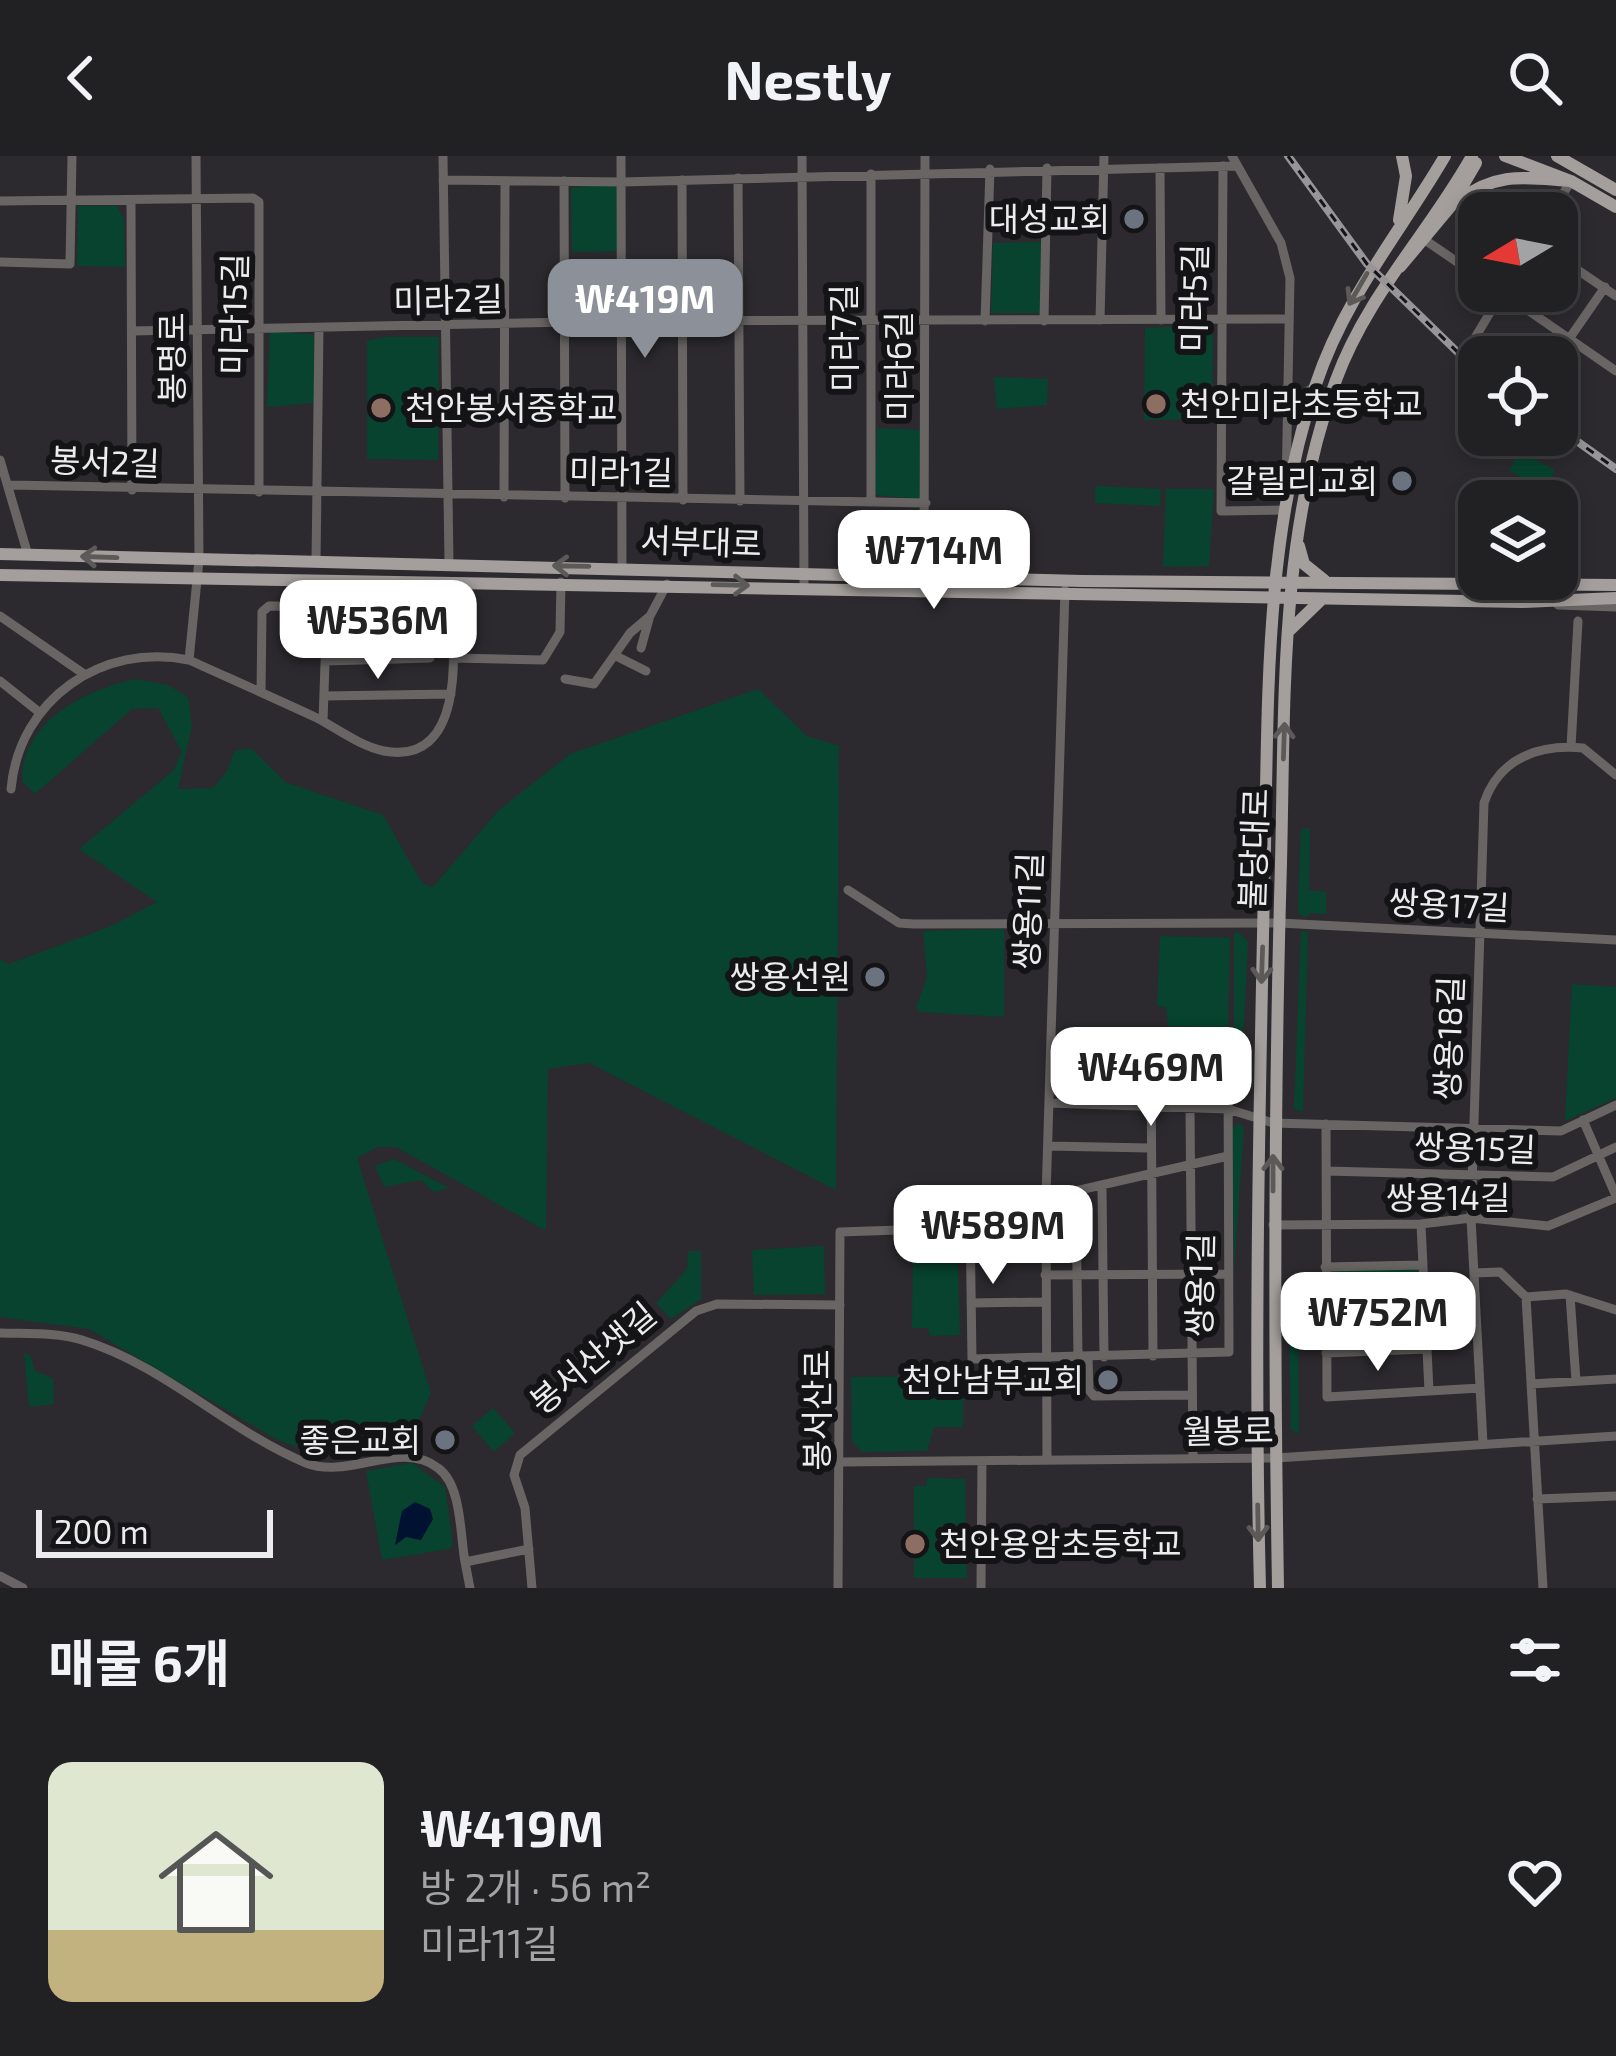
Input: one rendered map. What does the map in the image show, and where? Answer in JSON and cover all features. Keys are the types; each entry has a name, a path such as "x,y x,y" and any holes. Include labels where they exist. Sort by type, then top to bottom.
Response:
{"main road":[{"path":"1398,224 1406,176 1402,156"},
{"name":"불당대로","path":"1290,531 1286,505 1315,387 1348,304 1445,156"},
{"path":"1390,274 1451,206 1475,156"},
{"name":"불당대로","path":"1279,1588 1273,1225 1265,1118 1279,923 1281,588 1290,531 1334,386 1365,313 1475,156"},
{"path":"1505,156 1571,181 1616,207"},
{"path":"1557,156 1612,187"},
{"path":"1575,156 1612,187"},
{"path":"1451,206 1479,185 1505,176 1571,181"},
{"path":"1290,531 1304,564 1330,590 1280,637 1245,588 1268,565 1290,531"},
{"name":"서부대로","path":"0,554 622,567 804,580 1281,588 1522,602 1616,602"},
{"name":"서부대로","path":"0,575 667,584 924,577 1065,585"},
{"name":"서부대로","path":"1330,590 1616,582"},
{"name":"불당대로","path":"1260,1588 1263,927 1280,637"}],"street":[{"path":"0,262 70,264 73,156"},
{"name":"봉명로","path":"189,659 199,560 196,156"},
{"path":"443,156 449,563"},
{"path":"621,156 622,567"},
{"path":"802,156 804,580"},
{"name":"미라6길","path":"924,577 925,156"},
{"path":"443,180 622,182 1047,168 1104,162 1160,168 1223,166 1235,161 1284,253 1289,320 1286,505"},
{"path":"1100,320 1104,162"},
{"name":"미라5길","path":"1223,166 1221,511 1286,505"},
{"path":"1044,321 1047,168"},
{"path":"1160,168 1161,320"},
{"path":"985,321 990,169"},
{"name":"미라7길","path":"871,174 871,502"},
{"path":"738,178 740,501"},
{"path":"682,180 683,500"},
{"path":"504,497 505,181"},
{"path":"564,181 565,498"},
{"path":"1564,192 1571,181"},
{"name":"미라15길","path":"196,198 253,197 259,202 259,492"},
{"path":"0,201 196,198"},
{"path":"131,201 132,490"},
{"path":"1425,240 1458,263"},
{"path":"1578,270 1616,296"},
{"path":"1571,336 1605,287"},
{"path":"1476,336 1490,312"},
{"path":"1530,312 1565,336"},
{"name":"미라2길","path":"132,331 565,326 622,321 1289,320"},
{"path":"316,561 319,329"},
{"path":"1578,345 1616,371"},
{"path":"1286,389 1301,395 1315,387"},
{"path":"0,460 28,555"},
{"name":"봉서2길","path":"10,485 199,492"},
{"name":"미라1길","path":"199,492 926,503"},
{"path":"11,788 13,769 39,712 84,674 110,661 141,656 189,659 363,743 404,751 433,738 451,694 455,658 452,581"},
{"path":"455,658 543,661 560,632 561,582"},
{"path":"641,648 650,616 667,584"},
{"name":"쌍용11길","path":"1047,1460 1046,1196 1065,585"},
{"path":"1522,602 1589,607 1616,602"},
{"path":"260,692 262,612 268,606 451,607"},
{"path":"323,721 327,606"},
{"path":"1570,606 1578,621 1571,747 1595,753 1616,776"},
{"path":"1578,621 1589,607"},
{"path":"0,616 84,674"},
{"path":"566,679 594,684 630,633 650,616"},
{"path":"616,656 646,671"},
{"path":"326,661 430,658"},
{"path":"0,681 39,712"},
{"path":"324,696 451,694"},
{"name":"쌍용18길","path":"1483,1443 1472,1218 1479,934 1488,792 1516,760 1541,749 1571,747"},
{"name":"쌍용17길","path":"848,890 899,923 1263,927 1279,923 1616,940"},
{"path":"1050,1065 1228,1067 1228,1109"},
{"path":"1151,1067 1153,1356"},
{"path":"1049,1103 1228,1109 1326,1124 1561,1130 1616,1105"},
{"path":"1190,1108 1193,1458"},
{"name":"쌍용1길","path":"971,1303 972,1359 1229,1352 1228,1109"},
{"path":"1583,1120 1616,1197"},
{"path":"1326,1124 1327,1397 1480,1388"},
{"path":"1048,1146 1149,1148"},
{"name":"쌍용15길","path":"1326,1171 1553,1177 1616,1148"},
{"path":"842,1232 899,1230 1228,1156"},
{"path":"1102,1188 1104,1357"},
{"path":"1076,1191 1077,1274 1089,1390 1094,1396 1191,1396"},
{"name":"쌍용14길","path":"1273,1225 1421,1224 1472,1218 1558,1225 1616,1197"},
{"path":"970,1216 971,1303 1046,1302"},
{"path":"1421,1224 1429,1391"},
{"name":"봉서산로","path":"842,1232 842,1462"},
{"name":"봉서산로","path":"840,1588 842,1232"},
{"path":"970,1250 1046,1248"},
{"path":"1325,1267 1422,1265"},
{"path":"1474,1273 1500,1273 1526,1297 1544,1588"},
{"path":"1046,1275 1228,1274"},
{"path":"1526,1297 1570,1295 1616,1310"},
{"path":"1570,1295 1576,1382"},
{"name":"봉서산샛길","path":"532,1588 514,1475 520,1455 682,1319 717,1304 840,1305"},
{"path":"1326,1312 1425,1308"},
{"path":"0,1334 87,1341 185,1391 229,1426 310,1465 410,1456 435,1464 452,1486 470,1588"},
{"path":"1326,1353 1427,1349"},
{"path":"1531,1384 1616,1379"},
{"name":"월봉로","path":"842,1462 1276,1458 1616,1436"},
{"path":"981,1588 982,1461"},
{"path":"1538,1499 1616,1496"},
{"path":"465,1562 529,1549"},
{"path":"0,1576 23,1588"}],"green space":[{"path":"617,183 622,251 572,252 571,188"},
{"path":"78,206 117,206 124,219 125,267 77,266"},
{"path":"1042,242 1040,313 991,313 993,243"},
{"path":"1213,325 1212,419 1144,420 1145,328"},
{"path":"270,331 315,335 314,403 267,407"},
{"path":"439,337 438,460 367,459 367,341"},
{"path":"994,377 1048,379 1047,405 997,409"},
{"path":"877,428 923,430 920,499 875,495"},
{"path":"1516,456 1528,456 1555,470 1550,480 1527,480 1509,471"},
{"path":"1095,486 1161,489 1160,506 1095,503"},
{"path":"1166,489 1214,489 1209,566 1163,567"},
{"path":"136,679 168,685 188,697 192,726 178,789 213,788 228,770 234,751 251,748 285,782 383,815 422,883 433,887 498,811 570,754 758,689 807,736 839,746 836,1190 589,1063 548,1069 546,1231 396,1147 378,1147 357,1158 431,1393 409,1443 372,1449 326,1452 293,1445 89,1329 0,1317 0,959 9,964 111,926 157,902 79,849 173,771 182,752 158,708 132,709 35,794 22,781 25,760 33,741 60,712 97,691"},
{"path":"1310,828 1309,890 1326,892 1326,914 1309,913 1308,918 1298,914 1301,829"},
{"path":"1004,929 1004,1017 916,1008 927,977 923,931"},
{"path":"1301,931 1308,932 1303,1112 1294,1109"},
{"path":"1234,933 1248,942 1240,1103 1234,1096"},
{"path":"1160,936 1230,938 1228,1027 1168,1026 1166,1007 1157,1006"},
{"path":"1572,984 1616,987 1616,1098 1565,1121"},
{"path":"1238,1123 1244,1127 1234,1273 1232,1129"},
{"path":"394,1159 449,1188 434,1192 421,1180 384,1187 375,1166"},
{"path":"957,1243 960,1335 930,1336 928,1328 912,1328 913,1252"},
{"path":"824,1246 825,1294 754,1295 752,1250"},
{"path":"688,1251 701,1251 701,1299 671,1319 656,1303 687,1269"},
{"path":"1417,1269 1419,1287 1390,1289 1390,1305 1329,1307 1328,1277 1335,1270"},
{"path":"1298,1321 1299,1434 1291,1430 1289,1327"},
{"path":"24,1353 31,1356 35,1371 53,1378 54,1404 29,1407"},
{"path":"964,1376 963,1427 934,1427 927,1451 862,1452 852,1441 851,1377"},
{"path":"493,1408 515,1433 494,1452 472,1426"},
{"path":"412,1463 445,1487 453,1544 449,1549 382,1560 366,1471"},
{"path":"927,1478 965,1479 967,1578 914,1578 914,1486 926,1486"}],"water":[{"path":"415,1502 430,1509 433,1519 421,1540 406,1537 395,1545 402,1511"}],"railway":[{"path":"1288,156 1367,264 1458,353"},
{"path":"1578,442 1616,469"}],"place":[{"name":"대성교회","path":"1134,219"},
{"name":"천안미라초등학교","path":"1156,404"},
{"name":"천안봉서중학교","path":"381,408"},
{"name":"갈릴리교회","path":"1402,481"},
{"name":"쌍용선원","path":"875,977"},
{"name":"천안남부교회","path":"1108,1380"},
{"name":"좋은교회","path":"445,1440"},
{"name":"천안용암초등학교","path":"915,1544"}]}
